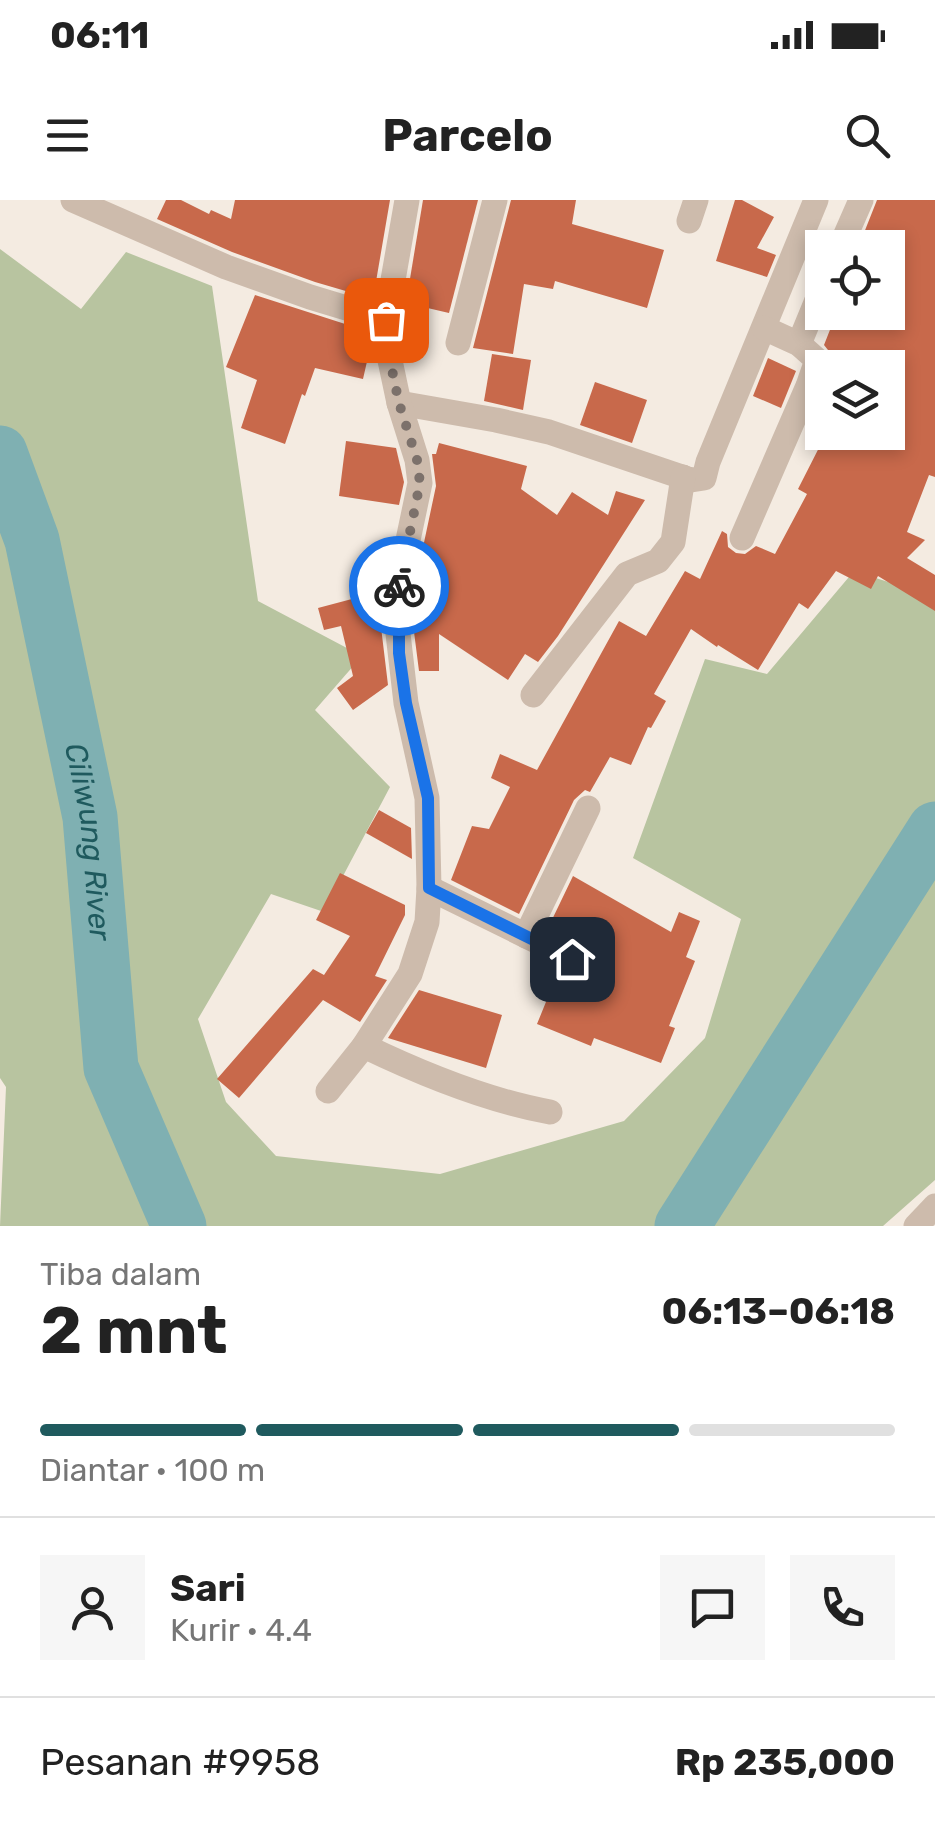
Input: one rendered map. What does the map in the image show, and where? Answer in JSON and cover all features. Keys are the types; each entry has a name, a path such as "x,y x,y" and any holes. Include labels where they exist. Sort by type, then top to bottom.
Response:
{"street":[{"path":"73,200 226,267 310,298 386,320"},
{"path":"328,1091 364,1046 410,974 427,922 428,798 406,703 398,625 399,582 420,483 388,351 386,320 407,200"},
{"path":"458,342 495,200"},
{"path":"399,403 549,432 691,480 704,478 816,200"},
{"path":"848,230 861,200"},
{"path":"742,538 817,360 799,344 764,328"},
{"path":"799,344 805,329"},
{"path":"534,695 626,574 658,561 673,542 683,477"},
{"path":"526,936 588,808"},
{"path":"429,888 572,959"},
{"path":"364,1046 404,1066 512,1105 550,1112"},
{"path":"916,1226 935,1206"}],"green space":[{"path":"0,249 81,309 126,252 212,286 258,601 362,656 315,710 390,787 324,912 271,894 198,1019 226,1102 276,1156 440,1174 624,1121 705,1038 741,919 633,858 705,659 767,674 854,571 935,597 935,1180 883,1226 0,1226 6,1087 0,1078"}],"building":[{"path":"166,200 181,200 209,214 211,210 231,219 235,200 390,200 373,299 232,252 157,219"},
{"path":"423,200 478,200 449,313 406,303"},
{"path":"511,200 576,200 572,224 664,250 647,308 555,281 553,289 524,284 513,354 473,348"},
{"path":"735,200 774,217 757,248 776,255 767,277 716,261"},
{"path":"877,200 935,200 935,477 929,475 907,532 925,540 907,558 935,575 935,611 878,576 871,589 836,571 808,609 799,603 758,670 691,629 654,694 666,701 651,728 648,727 631,765 610,757 590,792 585,790 574,800 519,914 451,880 472,826 489,829 510,787 491,778 500,754 537,770 619,621 646,636 685,571 700,579 722,531 727,534 728,547 736,553 745,554 756,546 775,554 807,494 798,489 818,450 905,450 905,350 828,350 824,345 830,330 905,330 905,230 865,230"},
{"path":"255,295 370,332 363,379 315,368 285,444 241,428 257,380 226,367"},
{"path":"492,354 531,360 523,410 484,401"},
{"path":"768,358 796,371 781,408 753,396"},
{"path":"595,382 647,400 632,443 580,425"},
{"path":"346,441 396,448 404,482 399,505 339,496"},
{"path":"439,443 527,466 521,489 557,515 572,492 608,515 616,491 645,500 558,636 538,662 525,654 508,680 439,634 439,671 419,671 413,624 415,585 436,486 432,454 436,454"},
{"path":"382,591 381,627 388,685 353,710 337,688 353,676 341,626 324,630 318,608"},
{"path":"379,810 411,828 412,859 366,833"},
{"path":"340,873 405,905 405,915 375,976 387,980 360,1022 323,1000 239,1098 217,1079 313,969 324,975 350,936 316,920"},
{"path":"573,876 671,932 679,912 700,921 686,957 695,961 669,1026 675,1028 661,1063 594,1038 591,1046 537,1024 559,970 575,975 588,965 586,949 548,928"},
{"path":"419,990 502,1015 486,1068 388,1038"}],"waterway":[{"name":"Ciliwung River","path":"0,453 32,540 90,817 111,1068 179,1226"},
{"name":"Ciliwung River","path":"682,1226 935,829"}],"way so far":[{"path":"386,320 388,351 420,483 399,586"}],"route":[{"path":"399,586 399,653 428,798 429,888 572,959"}]}
